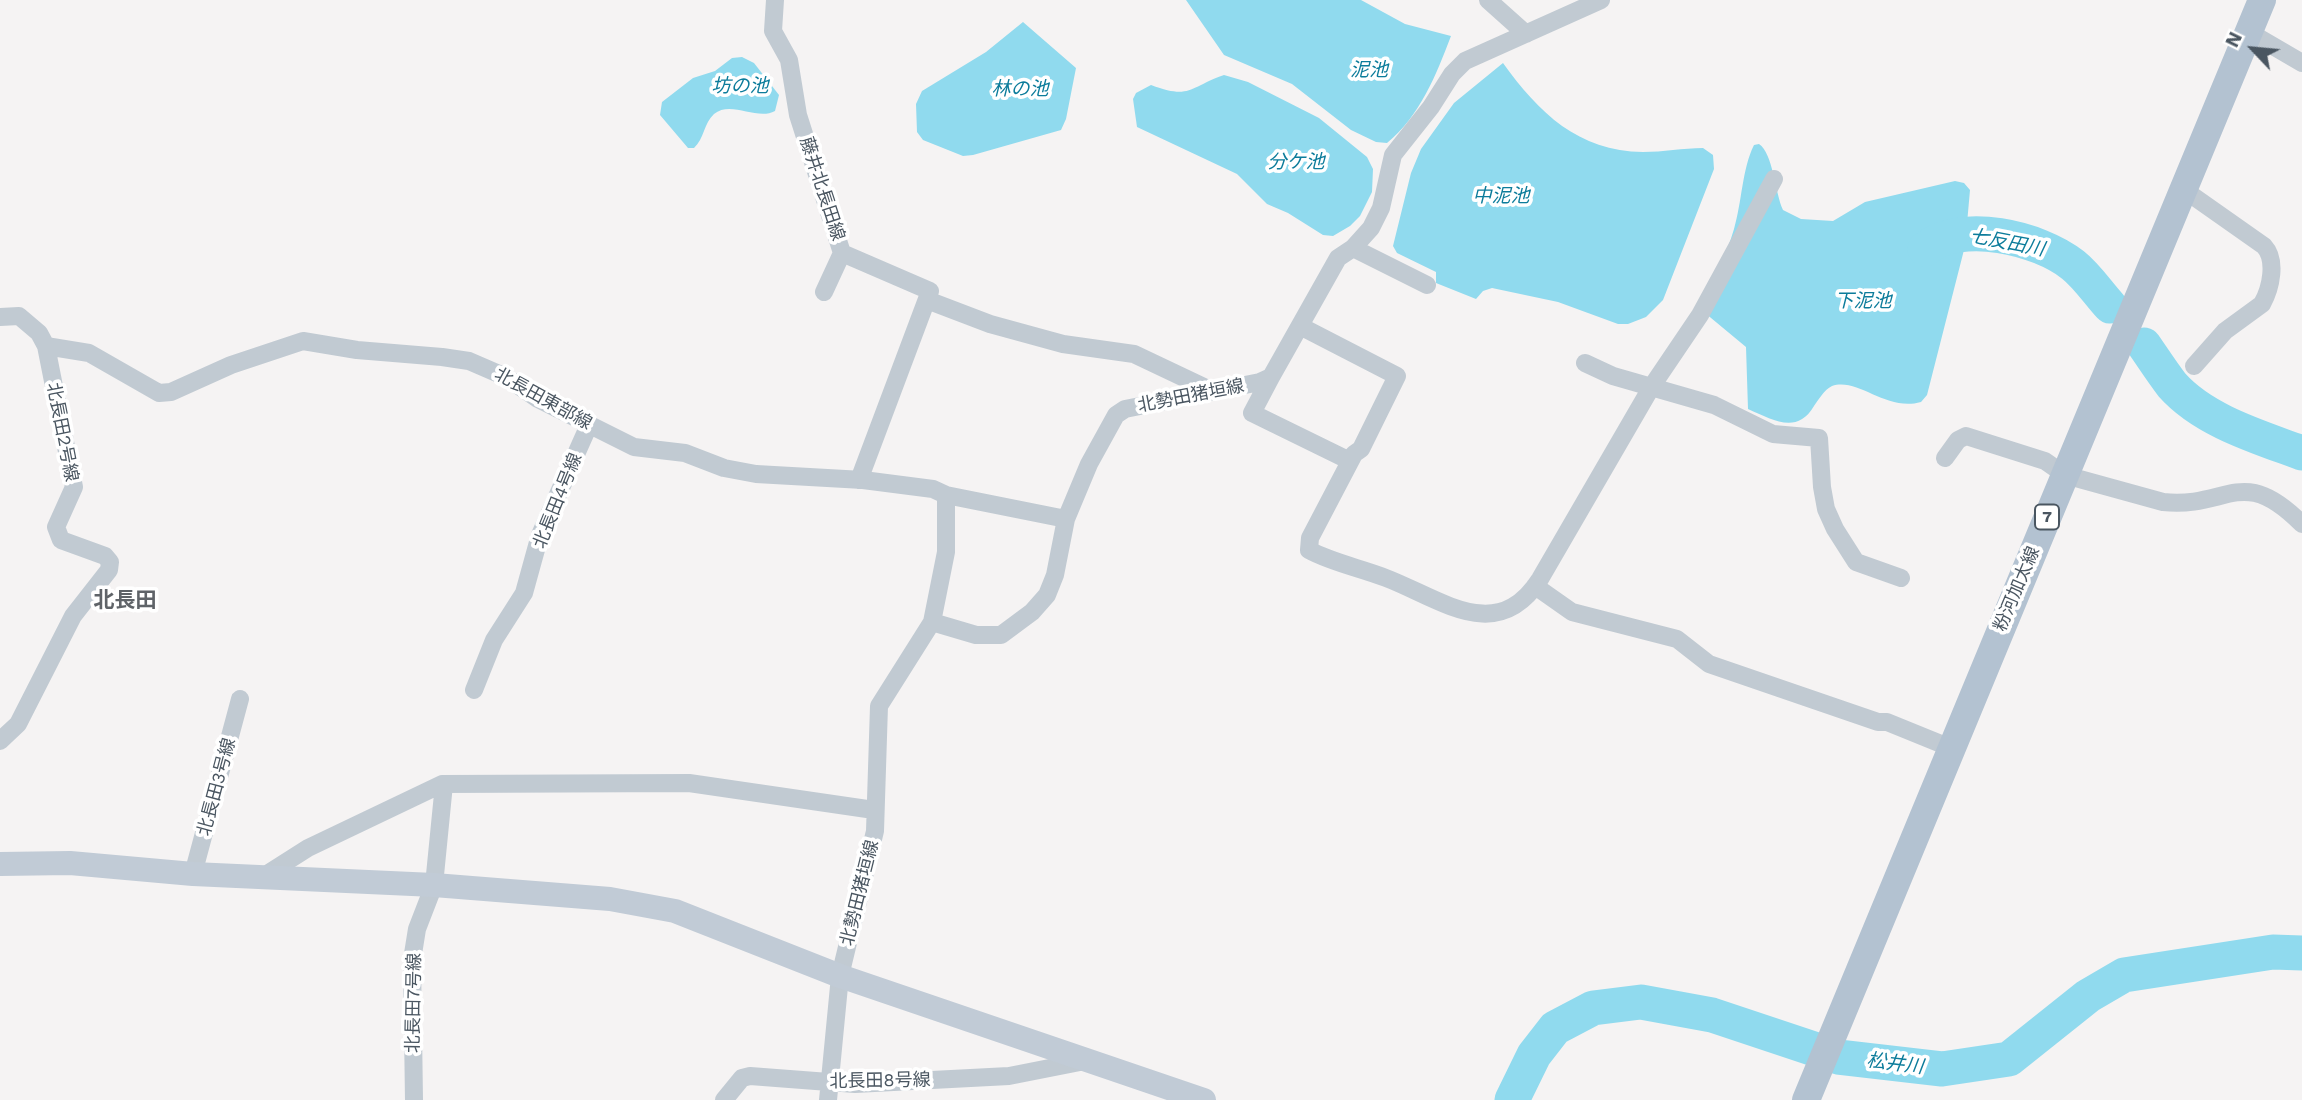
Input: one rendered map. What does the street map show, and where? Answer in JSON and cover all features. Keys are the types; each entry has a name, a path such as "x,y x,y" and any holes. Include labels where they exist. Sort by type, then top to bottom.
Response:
{"main road":[{"name":"粉河加太線","path":"1811,1087 2262,0"}],"street":[{"name":"藤井北長田線","path":"775,0 773,31 789,60 799,115 842,253 930,291 927,300"},
{"path":"1488,0 1526,34"},
{"path":"1350,461 1252,413 1271,377 1338,258 1353,248 1371,229 1381,208 1393,155 1432,107 1452,74 1465,61 1601,0"},
{"path":"2249,32 2302,63"},
{"path":"1300,326 1397,376 1361,449 1350,461 1310,538 1309,550 1475,614 1497,614 1529,596 1652,386 1700,315 1774,179"},
{"path":"2183,189 2264,246 2271,253 2272,264 2262,304 2225,331 2194,366"},
{"path":"1353,248 1427,285"},
{"path":"824,292 842,253"},
{"path":"859,480 927,300 990,324 1063,344 1133,354 1212,391"},
{"path":"0,317 19,316 39,334 46,346"},
{"name":"北長田東部線","path":"46,346 102,359 133,381 159,393 171,393 231,365 303,341 357,350 469,361 506,377 538,399 634,447 685,453 724,468 756,474 859,480 933,489 946,495 1066,519"},
{"name":"北長田2号線","path":"0,741 18,724 73,616 109,570 110,562 105,556 61,540 57,536 56,527 74,487 46,346"},
{"path":"1585,363 1613,376 1714,405 1773,434 1819,438 1822,487 1826,509 1835,529 1856,562 1901,578"},
{"name":"北勢田猪垣線","path":"829,1092 840,976 875,831 879,706 933,622 976,635 1001,635 1018,624 1046,594 1055,575 1066,519 1089,464 1116,415 1125,409 1260,382 1271,377"},
{"name":"北長田4号線","path":"474,690 494,640 524,593 540,535 589,425"},
{"path":"1945,458 1958,440 1965,436 2045,461 2065,475 2179,504 2235,492 2258,491 2281,503 2302,524"},
{"path":"933,622 946,552 946,495"},
{"path":"1535,586 1572,612 1677,639 1709,664 1878,722 1887,722 1951,748"},
{"name":"北長田3号線","path":"193,874 240,699"},
{"path":"264,876 308,848 444,784 689,783 874,810"},
{"name":"北長田7号線","path":"414,1100 412,960 417,929 433,885 444,784"},
{"path":"0,864 70,863 193,874 433,885 610,899 675,911 840,976 1204,1100"},
{"name":"北長田8号線","path":"724,1100 742,1078 750,1076 829,1092 1009,1076 1088,1060"}],"water":[{"name":"泥池","path":"1186,0 1361,0 1405,24 1451,36 1418,108 1387,143 1376,142 1351,130 1292,84 1224,55"},
{"name":"林の池","path":"1023,22 1076,68 1066,119 1061,130 963,156 923,140 917,132 916,104 922,91 986,52"},
{"name":"坊の池","path":"742,57 754,63 779,95 775,111 760,114 721,110 711,118 694,148 688,148 660,115 662,102 693,78 715,71 732,58"},
{"name":"中泥池","path":"1503,63 1546,113 1580,137 1620,150 1650,152 1703,148 1713,155 1714,169 1663,300 1646,317 1628,324 1618,324 1558,302 1492,288 1483,291 1476,299 1436,283 1436,272 1397,253 1393,246 1411,173 1421,149 1454,103"},
{"name":"分ケ池","path":"1224,75 1248,82 1319,118 1367,157 1373,169 1372,192 1360,216 1350,226 1333,236 1323,235 1288,213 1267,204 1237,174 1137,127 1133,99 1136,93 1151,85 1182,92"},
{"name":"下泥池","path":"1759,144 1768,156 1783,210 1801,219 1833,221 1865,202 1955,181 1964,183 1970,190 1965,246 1927,395 1921,402 1896,402 1842,385 1829,388 1807,415 1792,423 1775,421 1748,409 1746,347 1699,308 1727,250 1737,219 1750,154 1754,145"}],"waterway":[{"name":"七反田川","path":"1925,249 1940,240 1959,235 1979,234 2021,240 2058,255 2073,265 2110,306"},
{"name":"七反田川","path":"2144,345 2172,385 2200,409 2250,434 2302,453"},
{"name":"松井川","path":"1512,1100 1534,1055 1555,1028 1593,1008 1641,1002 1712,1015 1838,1057 1942,1069 2009,1059 2088,996 2124,975 2273,952 2302,953"}],"district":[{"name":"北長田","path":"125,601"}]}
